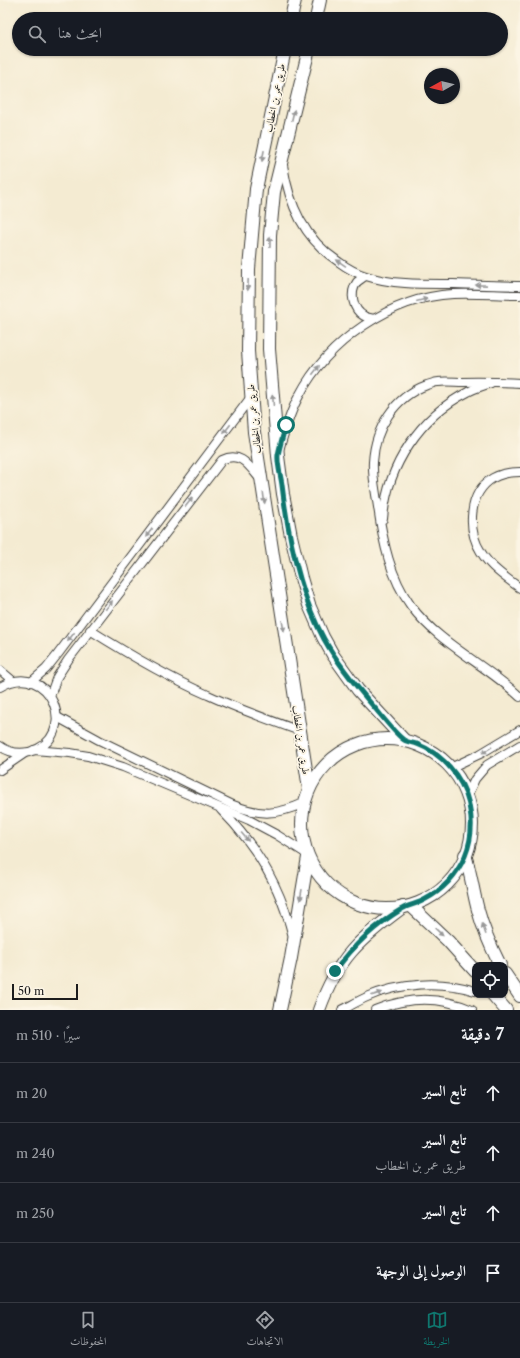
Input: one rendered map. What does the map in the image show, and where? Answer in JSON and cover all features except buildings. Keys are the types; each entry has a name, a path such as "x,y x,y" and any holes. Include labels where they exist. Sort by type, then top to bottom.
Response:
{"street":[{"path":"292,12 295,0"},
{"path":"317,12 320,0"},
{"name":"طريق عمر بن الخطاب","path":"284,56 256,188 247,310 251,397 261,480 309,789"},
{"name":"طريق عمر بن الخطاب","path":"307,56 274,192 270,235 268,288 269,349 278,456 291,536 301,578 314,618 333,655 345,673 358,690 404,740"},
{"path":"282,160 290,199 307,231 319,246 332,258 348,268 365,276 393,282 520,286"},
{"path":"365,276 357,282 353,291 353,301 357,310 364,316 374,319"},
{"path":"278,456 286,425 291,413 299,396 316,369 338,345 363,325 390,310 421,299 452,294 520,295"},
{"path":"382,536 384,506 392,478 404,451 422,428 443,408 468,392 495,381"},
{"path":"520,383 495,381 437,382 418,388 402,400 388,414 374,446 373,464 382,536 393,576 401,592 428,625 454,646 485,667 520,697"},
{"path":"31,682 55,658 251,397"},
{"path":"50,696 62,668 222,460 233,457 239,458 248,465 261,480"},
{"path":"520,472 507,473 493,478 482,487 474,500 472,518 474,536 481,552 492,566 520,588"},
{"path":"90,630 121,650 164,674 253,714 300,731"},
{"path":"0,670 13,681"},
{"path":"0,687 13,681 31,682 39,685 50,696 56,710 57,717 56,724 46,743 25,753 0,770"},
{"path":"57,717 99,740 212,795 247,810 262,813 277,812 304,803"},
{"path":"450,768 480,754 520,730"},
{"path":"318,1010 335,971 347,954 361,940 407,906 431,896 449,881 458,869 470,841 470,810 467,796 460,781 440,758 417,744 404,740 385,738 366,741 348,748 332,758 318,773 309,789 304,803 302,829 308,856 320,877 337,893 344,897 358,904 380,909 407,906 448,941 472,968"},
{"path":"0,746 10,751 25,753"},
{"path":"467,796 475,779 487,765 520,746"},
{"path":"34,750 70,753 106,761 263,827 308,856"},
{"path":"219,808 235,824 262,859 273,879 289,920 294,942"},
{"path":"465,855 478,909 488,942 498,962"},
{"path":"280,1010 294,942 308,856"},
{"path":"508,978 520,996"},
{"path":"342,1010 367,997 399,987 432,984 465,987 472,990"},
{"path":"494,998 506,1010"},
{"path":"375,1010 389,1004 410,1000 431,1000 451,1003 472,1010"}],"route":[{"path":"286,425 278,456 283,494 291,536 306,598 323,637 345,673 388,724 404,740 417,744 440,758 457,776 467,796 470,810 470,841 458,869 449,881 438,892 425,900 411,906 403,907 376,927 347,954 335,971"}]}
